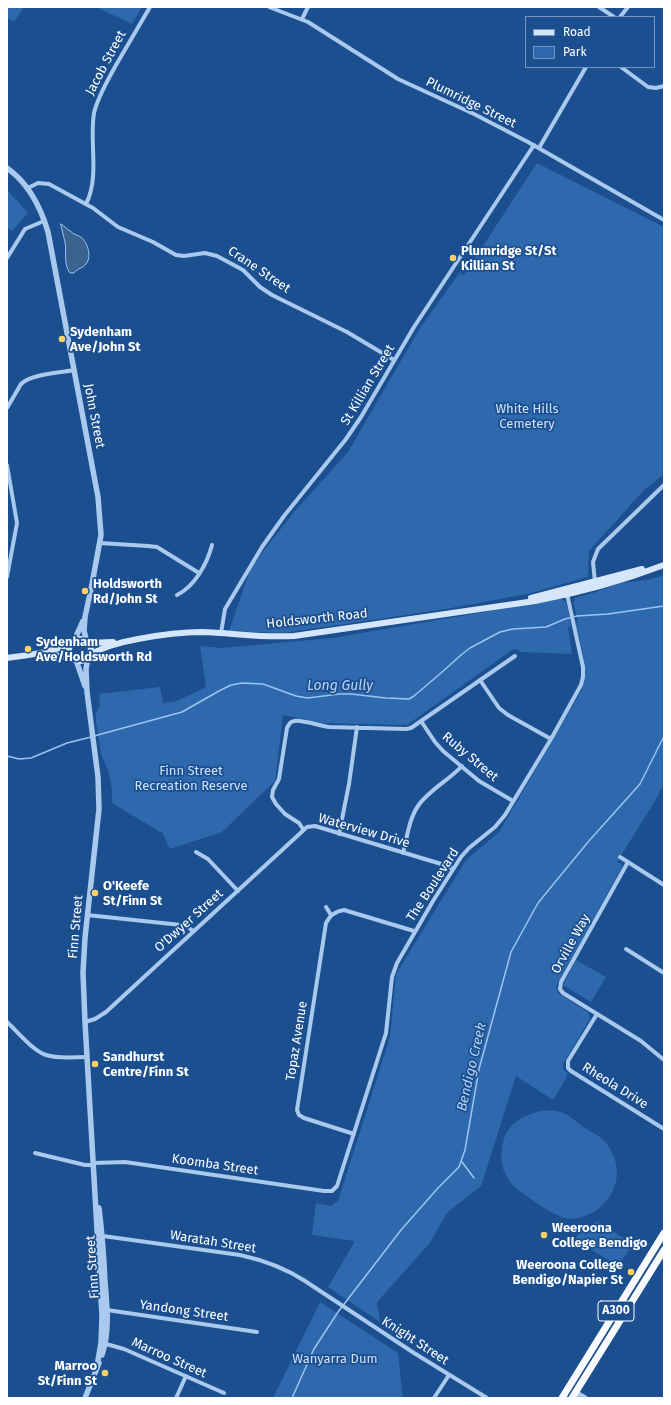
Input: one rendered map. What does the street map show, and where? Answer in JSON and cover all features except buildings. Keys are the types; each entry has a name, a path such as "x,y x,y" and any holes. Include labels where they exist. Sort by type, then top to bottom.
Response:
{"highway":[{"name":"A300","path":"565,1393 664,1233"},
{"name":"A300","path":"574,1396 664,1250"},
{"path":"565,1393 574,1396"}],"main road":[{"name":"Holdsworth Road","path":"89,656 105,647 126,641 178,633 201,632 266,637 302,635 486,608 567,592 664,564"},
{"path":"7,657 39,654 57,649 80,639 87,642 91,649 89,656 82,661 61,656 39,654"},
{"name":"Holdsworth Road","path":"87,642 126,641"},
{"path":"73,642 69,652 74,659"}],"street":[{"name":"Jacob Street","path":"86,204 92,180 93,123 97,105 107,83 150,7"},
{"name":"Plumridge Street","path":"269,7 302,19 398,78 474,114 534,145 664,220"},
{"path":"302,19 308,7"},
{"path":"599,7 612,16"},
{"path":"621,16 628,7"},
{"path":"539,148 585,68"},
{"path":"622,68 648,87 656,88 664,86"},
{"name":"St Killian Street","path":"221,633 225,609 251,564 279,523 354,428 421,316 534,145"},
{"path":"7,168 28,188 44,221 25,229 7,258"},
{"name":"Crane Street","path":"28,188 38,183 45,183 53,186 86,204 118,227 153,242 176,255 184,256 205,253 217,256 243,270 260,287 272,295 348,332 394,360"},
{"name":"John Street","path":"44,221 52,251 98,497 101,526 100,543 85,617 84,633 87,642"},
{"path":"7,408 24,381 34,377 74,370"},
{"path":"7,465 8,480 17,523 7,577"},
{"path":"596,584 593,562 598,549 664,485"},
{"path":"100,543 148,546 157,548 199,573"},
{"path":"177,595 189,587 199,573 207,561 212,545"},
{"name":"The Boulevard","path":"332,1191 339,1183 386,1033 393,972 397,963 414,931 453,869 465,853 495,827 513,801 551,739 577,693 582,681 582,667 567,592"},
{"name":"John Street","path":"73,642 85,617"},
{"name":"Finn Street","path":"85,1398 97,1366 103,1343 104,1310 87,1057 83,957 98,809 98,777 87,692 86,669 89,656"},
{"name":"Waterview Drive","path":"453,869 313,826 303,829 298,823 285,814 272,797 273,790 279,779 289,724 296,720 321,726 411,728 516,656"},
{"name":"Finn Street","path":"74,659 87,692"},
{"path":"480,680 499,708 551,739"},
{"name":"Ruby Street","path":"421,721 440,748 485,785 513,801"},
{"path":"339,834 350,784 357,727"},
{"path":"403,853 412,818 418,805 424,798 462,766"},
{"name":"O'Dwyer Street","path":"85,1022 95,1019 104,1013 303,829"},
{"path":"196,852 208,859 238,890"},
{"path":"620,857 664,885"},
{"name":"Orville Way","path":"628,862 560,985 560,989 563,993 641,1041 664,1060"},
{"path":"326,907 332,915 337,911 348,910 414,931"},
{"path":"87,915 181,925 188,927 193,931"},
{"name":"Topaz Avenue","path":"332,915 327,920 325,926 297,1110 299,1115 304,1118 354,1134"},
{"path":"626,949 664,973"},
{"name":"Rheola Drive","path":"597,1014 568,1061 569,1070 664,1129"},
{"path":"7,1022 34,1048 46,1055 58,1057 87,1057"},
{"name":"Koomba Street","path":"35,1153 84,1165 124,1162 332,1191"},
{"name":"Waratah Street","path":"100,1236 255,1259 290,1272 333,1300"},
{"name":"Knight Street","path":"333,1300 487,1398"},
{"name":"Yandong Street","path":"104,1310 257,1332"},
{"name":"Marroo Street","path":"103,1343 124,1349 224,1393"},
{"path":"434,1398 449,1375"},
{"path":"176,1398 186,1376"},
{"path":"574,1396 585,1398"}],"green space":[{"path":"7,7 24,7 14,22 7,18"},
{"path":"96,7 142,7 132,24"},
{"name":"White Hills Cemetery","path":"537,163 664,227 664,474 643,491 589,551 588,577 527,594 446,609 283,633 229,631 251,567 294,512 348,452 420,328 460,272 464,275"},
{"path":"7,190 28,213 12,231 7,228"},
{"path":"664,575 664,783 655,801 617,862 622,865 621,869 556,986 558,993 588,1012 590,1019 563,1064 563,1069 568,1073 566,1076 567,1077 553,1100 516,1076 481,1186 447,1213 429,1244 377,1302 380,1322 328,1287 355,1241 312,1235 316,1203 331,1206 338,1201 390,1037 396,974 466,860 499,832 582,690 585,673 582,648 576,623 578,623 573,604 575,598 619,583 647,580"},
{"name":"Finn Street Recreation Reserve","path":"561,599 566,602 571,626 568,628 572,654 521,652 517,649 512,650 407,725 321,723 283,715 275,781 222,832 170,849 162,832 112,803 110,776 101,753 96,722 96,714 100,705 99,694 160,687 163,703 177,701 206,687 200,646 222,648 332,638"},
{"path":"576,960 606,977 591,1002 563,985"},
{"path":"540,1111 554,1111 567,1115 601,1138 612,1152 617,1170 614,1187 610,1196 594,1212 572,1219 556,1214 540,1206 519,1190 511,1183 504,1171 501,1154 506,1133 520,1119"},
{"path":"596,1221 633,1244 618,1266 582,1244 586,1237 582,1243 575,1239 581,1230 588,1234"},
{"name":"Wanyarra Dum","path":"320,1302 398,1353 403,1398 273,1398"}],"shaded area":[{"path":"61,224 82,238 86,244 89,254 86,264 74,273 70,273 67,266 66,246"}],"waterway":[{"name":"Long Gully","path":"94,736 182,712 231,685 242,683 263,684 296,696 308,698 351,694 409,699 470,648 500,632 513,629 546,627 577,616 608,614 664,606"},
{"name":"Bendigo Creek","path":"292,1398 314,1349 338,1312 401,1230 438,1188 459,1167 465,1150 479,1069 511,952 538,903 588,842 640,784 664,736"},
{"name":"Long Gully","path":"7,756 19,759 31,758 67,743 91,737"},
{"path":"462,1162 474,1178"}],"place":[{"name":"Plumridge St/St Killian St","path":"453,258"},
{"name":"Sydenham Ave/John St","path":"62,339"},
{"name":"Holdsworth Rd/John St","path":"85,591"},
{"name":"Sydenham Ave/Holdsworth Rd","path":"28,649"},
{"name":"O'Keefe St/Finn St","path":"95,893"},
{"name":"Sandhurst Centre/Finn St","path":"95,1064"},
{"name":"Weeroona College Bendigo","path":"544,1235"},
{"name":"Weeroona College Bendigo/Napier St","path":"631,1272"},
{"name":"Marroo St/Finn St","path":"105,1373"}]}
